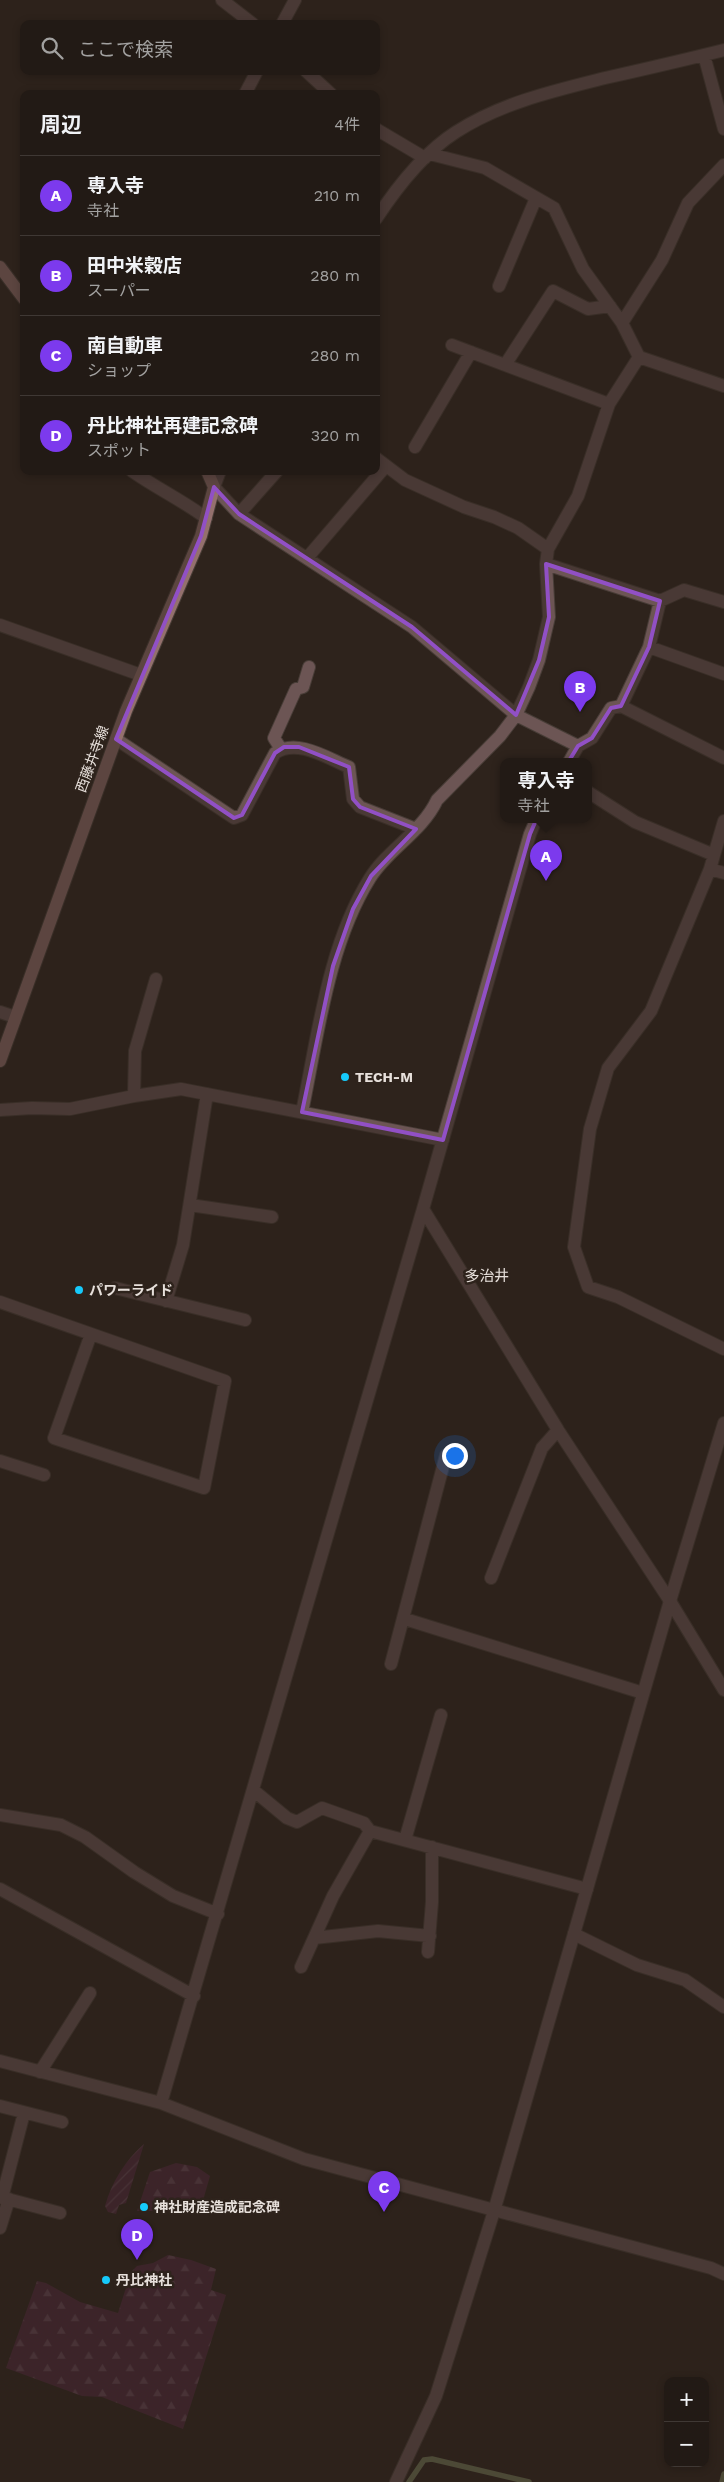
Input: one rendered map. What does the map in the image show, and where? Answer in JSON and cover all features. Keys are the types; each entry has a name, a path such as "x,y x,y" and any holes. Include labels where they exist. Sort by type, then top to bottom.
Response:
{"main road":[{"path":"0,266 20,294"},
{"path":"209,475 214,487"},
{"name":"西藤井寺線","path":"0,1060 116,739 200,536 214,487"}],"street":[{"path":"222,0 248,20"},
{"path":"284,20 294,0"},
{"path":"380,214 410,174 427,156 454,133 495,110 552,91 724,50"},
{"path":"704,55 724,129"},
{"path":"247,90 255,75"},
{"path":"311,75 327,90"},
{"path":"380,131 427,156 485,168 554,208 583,269 622,323 639,357 724,386"},
{"path":"622,323 662,260 688,203 724,165"},
{"path":"499,286 536,198"},
{"path":"505,365 553,291 588,309 610,306"},
{"path":"452,345 609,404"},
{"path":"415,447 471,352"},
{"path":"302,1112 333,966 353,909 371,876 430,814 437,800 500,736 516,715 539,660 549,617 546,564 548,549 578,496 609,404 639,357"},
{"path":"381,462 405,480 518,528 548,549"},
{"path":"138,475 160,491 180,499 206,518"},
{"path":"218,475 214,487 239,514 412,627 516,715 578,746"},
{"path":"239,514 274,475"},
{"path":"307,558 371,475"},
{"path":"546,564 660,601 684,590 724,602"},
{"path":"621,706 649,647 660,601"},
{"path":"0,625 141,675"},
{"path":"649,647 724,674"},
{"path":"281,749 274,738 296,689 303,687 310,667"},
{"path":"571,758 578,746 592,738 611,708 621,706 724,758"},
{"path":"116,739 234,818 242,815 275,753 281,749 299,747 349,767 353,799 360,807 416,829"},
{"path":"592,795 635,822 714,855"},
{"path":"724,821 710,869 650,1011 608,1068 590,1129 574,1247 588,1287 618,1297 724,1349"},
{"path":"161,2103 218,1914 535,823"},
{"path":"710,869 724,873"},
{"path":"134,1096 135,1051 156,979"},
{"path":"0,1012 15,1017"},
{"path":"0,1110 32,1108 70,1109 181,1089 443,1140"},
{"path":"166,1301 183,1245 207,1094"},
{"path":"190,1205 272,1217"},
{"path":"423,1209 558,1430 670,1601 724,1690"},
{"path":"115,1288 245,1320"},
{"path":"0,1302 225,1381 204,1488 54,1438 91,1334"},
{"path":"396,2482 436,2396 494,2211 643,1693 724,1423"},
{"path":"491,1578 542,1448 558,1430"},
{"path":"391,1664 405,1619 446,1455"},
{"path":"0,1461 44,1475"},
{"path":"405,1619 643,1693"},
{"path":"405,1840 441,1715"},
{"path":"254,1790 287,1818 297,1822 322,1808 364,1823 370,1831 587,1889"},
{"path":"0,1815 61,1825 85,1837 134,1872 173,1896 218,1914"},
{"path":"301,1967 333,1896 370,1831"},
{"path":"428,1952 432,1847"},
{"path":"0,1889 194,1996"},
{"path":"314,1938 378,1931 430,1936"},
{"path":"574,1934 638,1965 685,1980 724,2007"},
{"path":"40,2072 90,1993"},
{"path":"0,2061 161,2103 304,2159 724,2274"},
{"path":"0,2106 62,2122"},
{"path":"0,2228 4,2198 24,2113"},
{"path":"4,2198 60,2213"}],"highlighted area":[{"path":"214,487 239,514 412,627 516,715 539,660 549,617 546,564 660,601 649,647 621,706 611,708 592,738 578,746 544,802 530,834 443,1140 302,1112 333,966 353,909 371,876 416,829 360,807 353,799 349,767 299,747 284,747 275,753 242,815 234,818 116,739 201,536"}],"green space":[{"path":"144,2144 126,2203 119,2205 116,2214 108,2212 105,2206 115,2180 125,2164"},
{"path":"176,2163 197,2167 210,2176 200,2211 137,2211 150,2172"},
{"path":"168,2255 191,2260 216,2269 211,2290 226,2295 183,2429 102,2397 82,2396 6,2368 37,2281 46,2283 80,2302 118,2313 131,2272 137,2266 153,2263"}],"waterway":[{"path":"409,2482 424,2460 432,2459 529,2482"},
{"path":"722,2482 724,2474"}],"place":[{"name":"田中米穀店","path":"580,712"},
{"name":"専入寺","path":"546,881"},
{"name":"TECH-M","path":"345,1077"},
{"name":"パワーライド","path":"79,1290"},
{"name":"神社財産造成記念碑","path":"144,2207"},
{"name":"南自動車","path":"384,2212"},
{"name":"丹比神社再建記念碑","path":"137,2260"},
{"name":"丹比神社","path":"106,2280"}],"district":[{"name":"多治井","path":"487,1276"}]}
